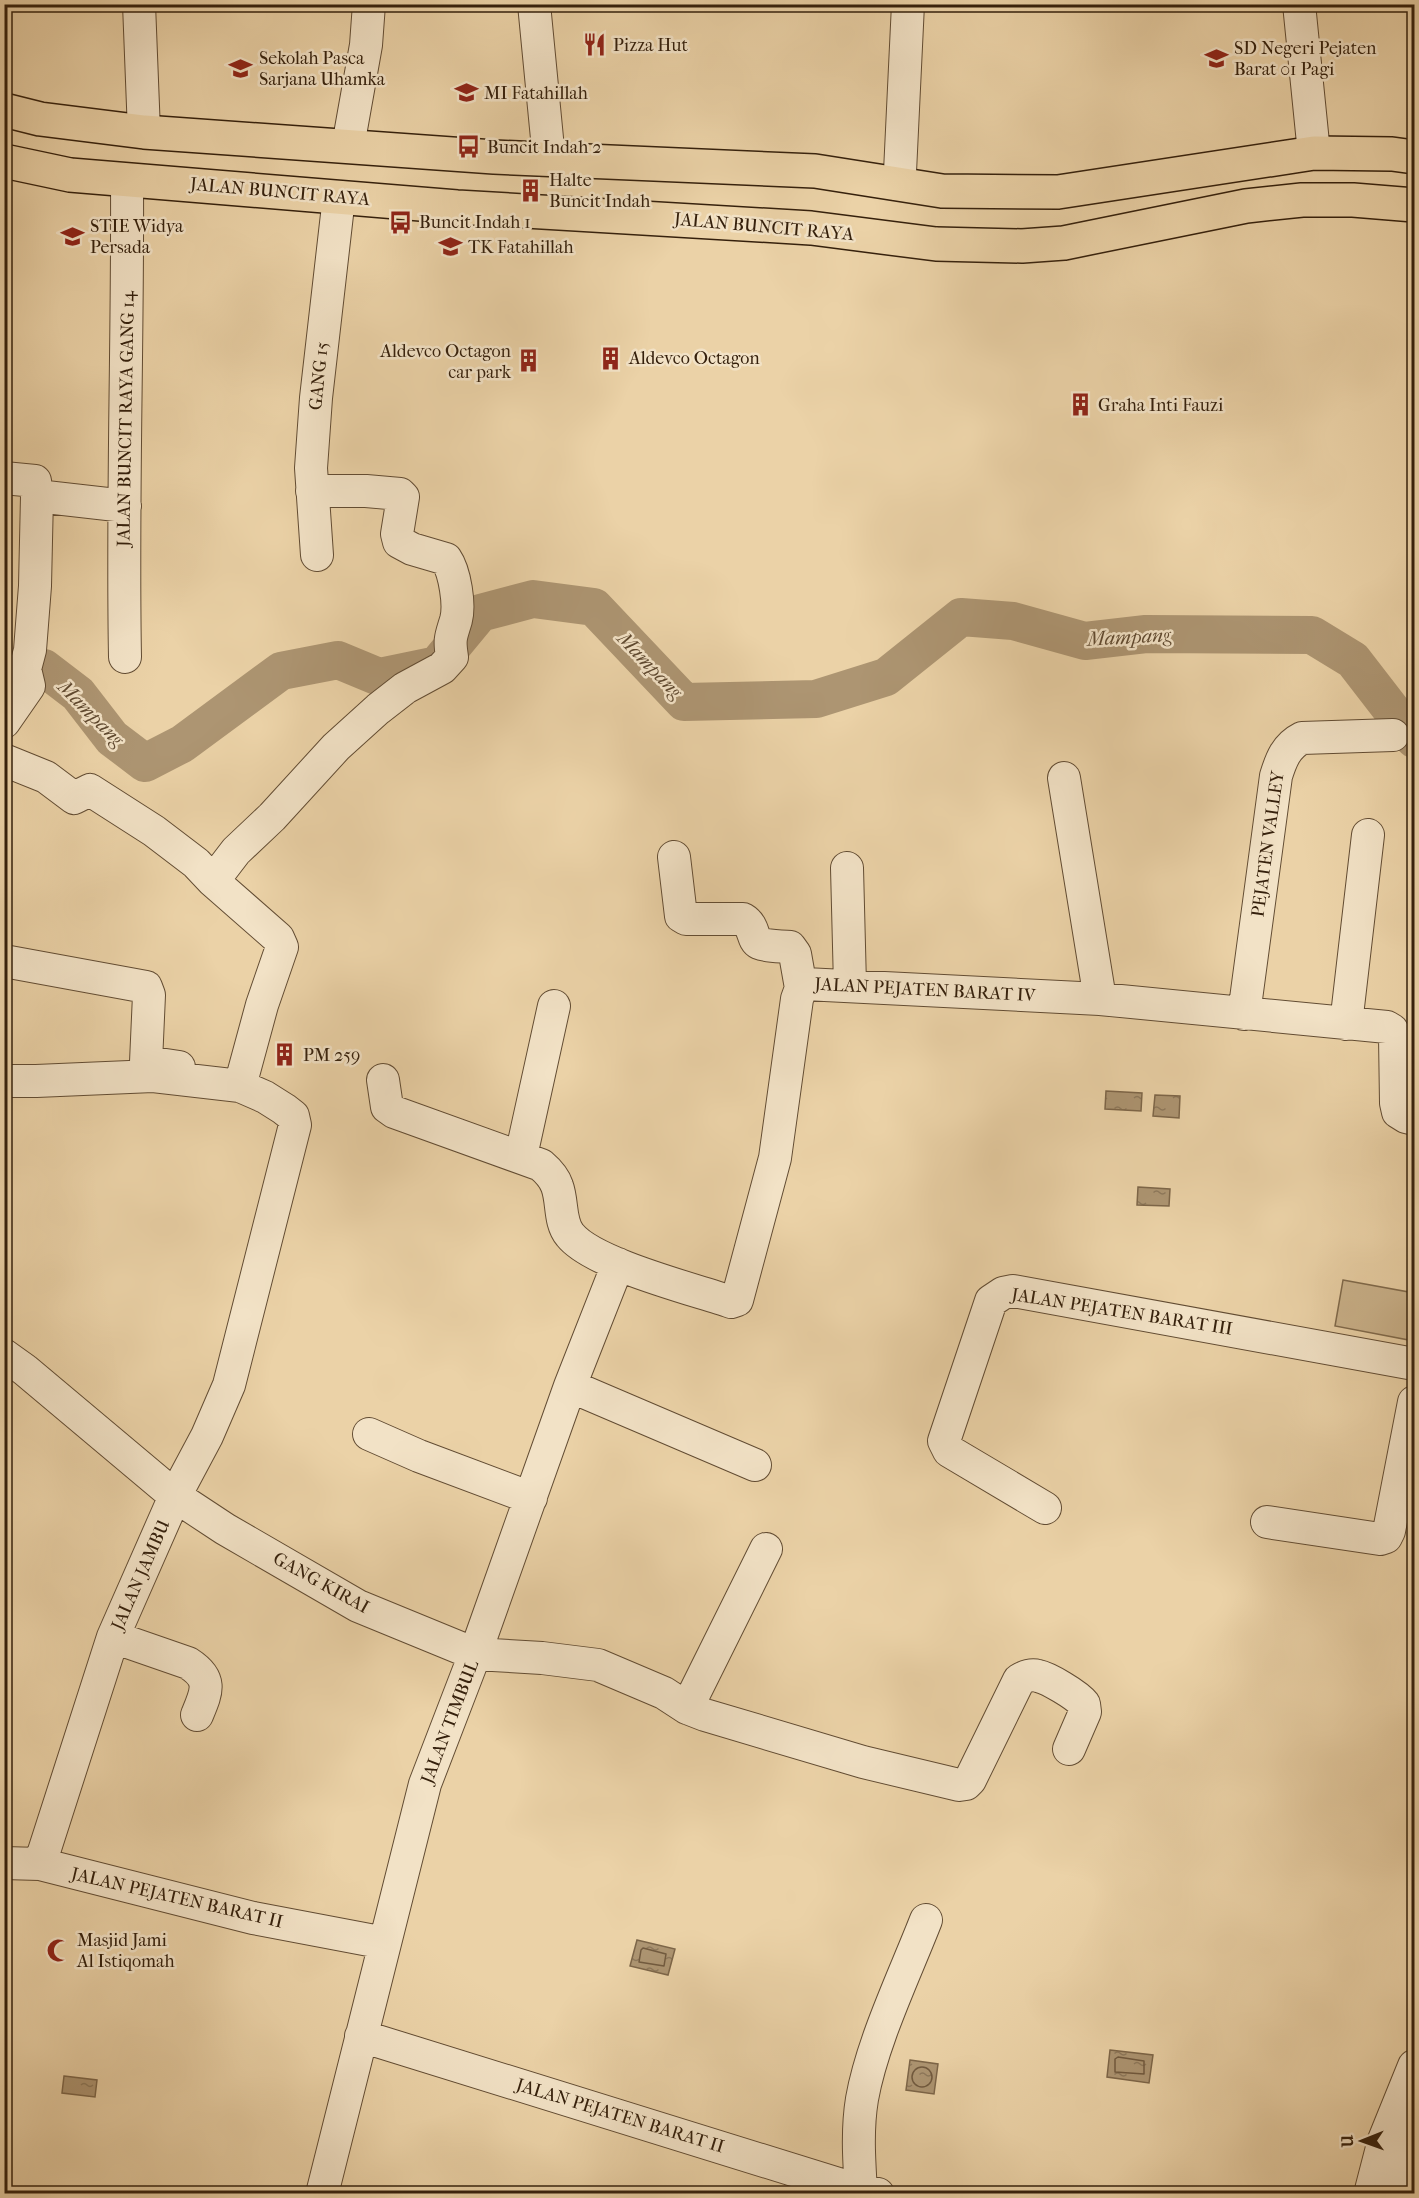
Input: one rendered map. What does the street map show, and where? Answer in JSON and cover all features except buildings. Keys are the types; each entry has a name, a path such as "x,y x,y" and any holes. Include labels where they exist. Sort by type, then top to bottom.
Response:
{"main road":[{"path":"4,110 40,119 144,132 451,155 815,171 942,191 1058,192 1314,153 1392,154 1414,157"},
{"name":"JALAN BUNCIT RAYA","path":"4,161 70,175 457,207 800,227 936,244 1022,246 1064,243 1246,206 1302,200 1353,200 1414,205"},
{"path":"1188,171 1202,197 1201,209 1197,215"}],"street":[{"path":"139,4 144,132"},
{"path":"348,146 366,45 369,4"},
{"path":"534,4 549,159"},
{"path":"897,184 900,172 908,4"},
{"path":"1299,4 1314,153"},
{"name":"JALAN BUNCIT RAYA GANG 14","path":"125,657 127,180"},
{"name":"GANG 15","path":"317,555 311,468 316,398 339,197"},
{"path":"4,478 35,481 37,496 34,597 27,678 4,722"},
{"path":"213,881 236,851 272,817 311,773 353,732 378,708 405,688 442,668 451,649 457,618 451,566 446,559 412,549 399,542 397,534 403,497 400,494 366,491 312,491"},
{"path":"37,496 125,506"},
{"name":"PEJATEN VALLEY","path":"1244,1014 1276,776 1282,757 1295,741 1302,738 1393,735"},
{"path":"4,760 46,777 74,798 90,790 154,831 196,863 213,881 278,938 282,947 262,1005 242,1082"},
{"path":"1064,778 1100,999"},
{"path":"1347,1024 1368,835"},
{"path":"674,857 681,916 686,919 743,919 753,927 754,938 759,943 790,947 794,950 801,988"},
{"path":"847,868 850,985"},
{"path":"4,961 146,987 149,994 146,1062 242,1082 293,1116 295,1125 229,1385 207,1436 175,1496"},
{"name":"JALAN PEJATEN BARAT IV","path":"618,1264 730,1302 737,1300 775,1158 797,999 801,988 809,983 1100,999 1387,1027 1395,1036 1398,1112 1414,1119"},
{"path":"520,1156 554,1006"},
{"path":"4,1081 153,1076 242,1082"},
{"path":"383,1080 387,1107 394,1112 541,1165 552,1175 558,1187 564,1221 571,1236 588,1250 618,1264"},
{"name":"JALAN TIMBUL","path":"322,2193 425,1784 476,1654 570,1386 618,1264"},
{"name":"JALAN PEJATEN BARAT III","path":"1045,1508 949,1451 944,1440 991,1301 1002,1293 1013,1291 1414,1364"},
{"name":"JALAN JAMBU","path":"4,1356 25,1370 175,1496 113,1637 40,1864"},
{"path":"570,1386 755,1464"},
{"path":"1267,1522 1380,1539 1386,1537 1414,1402"},
{"path":"369,1434 419,1456 531,1498"},
{"name":"GANG KIRAI","path":"175,1496 225,1529 358,1606 476,1654 542,1658 598,1665 664,1693 687,1708 716,1719 853,1759 959,1785 966,1784 1019,1680 1034,1675 1075,1696 1084,1704 1085,1712 1069,1749"},
{"path":"687,1708 766,1550"},
{"path":"113,1637 188,1663 199,1670 206,1681 206,1692 197,1714"},
{"name":"JALAN PEJATEN BARAT II","path":"4,1863 40,1864 253,1918 385,1943"},
{"path":"870,2192 858,2151 862,2098 876,2046 926,1920"},
{"name":"JALAN PEJATEN BARAT II","path":"361,2036 870,2192"},
{"path":"1370,2193 1384,2140 1414,2066"},
{"path":"1394,2193 1414,2137"}],"shaded area":[{"path":"1343,1280 1414,1293 1414,1341 1335,1326"}],"water":[{"path":"1106,1091 1142,1093 1141,1111 1105,1109"},
{"path":"1155,1095 1180,1096 1179,1118 1153,1116"},
{"path":"1138,1187 1170,1189 1169,1206 1137,1205"},
{"path":"637,1940 675,1949 668,1975 630,1966"},
{"path":"1110,2050 1153,2055 1149,2083 1107,2077"},
{"path":"910,2060 938,2064 934,2094 906,2090"},
{"path":"64,2076 97,2080 95,2097 62,2093"}],"waterway":[{"name":"Mampang","path":"4,699 44,668 78,694 112,738 145,763 182,744 281,671 338,660 379,677 437,665 480,613 533,599 594,607 684,702 816,699 886,677 961,617 1013,621 1085,641 1146,634 1312,635 1353,660 1414,739"}],"place":[{"name":"Pizza Hut","path":"595,45"},
{"name":"SD Negeri Pejaten Barat 01 Pagi","path":"1216,58"},
{"name":"Sekolah Pasca Sarjana Uhamka","path":"241,68"},
{"name":"MI Fatahillah","path":"466,93"},
{"name":"Buncit Indah 2","path":"469,147"},
{"name":"Halte Buncit Indah","path":"531,190"},
{"name":"Buncit Indah 1","path":"401,222"},
{"name":"STIE Widya Persada","path":"72,236"},
{"name":"TK Fatahillah","path":"450,247"},
{"name":"Aldevco Octagon","path":"611,358"},
{"name":"Aldevco Octagon car park","path":"529,361"},
{"name":"Graha Inti Fauzi","path":"1080,405"},
{"name":"PM 259","path":"285,1055"},
{"name":"Masjid Jami Al Istiqomah","path":"59,1950"}]}
